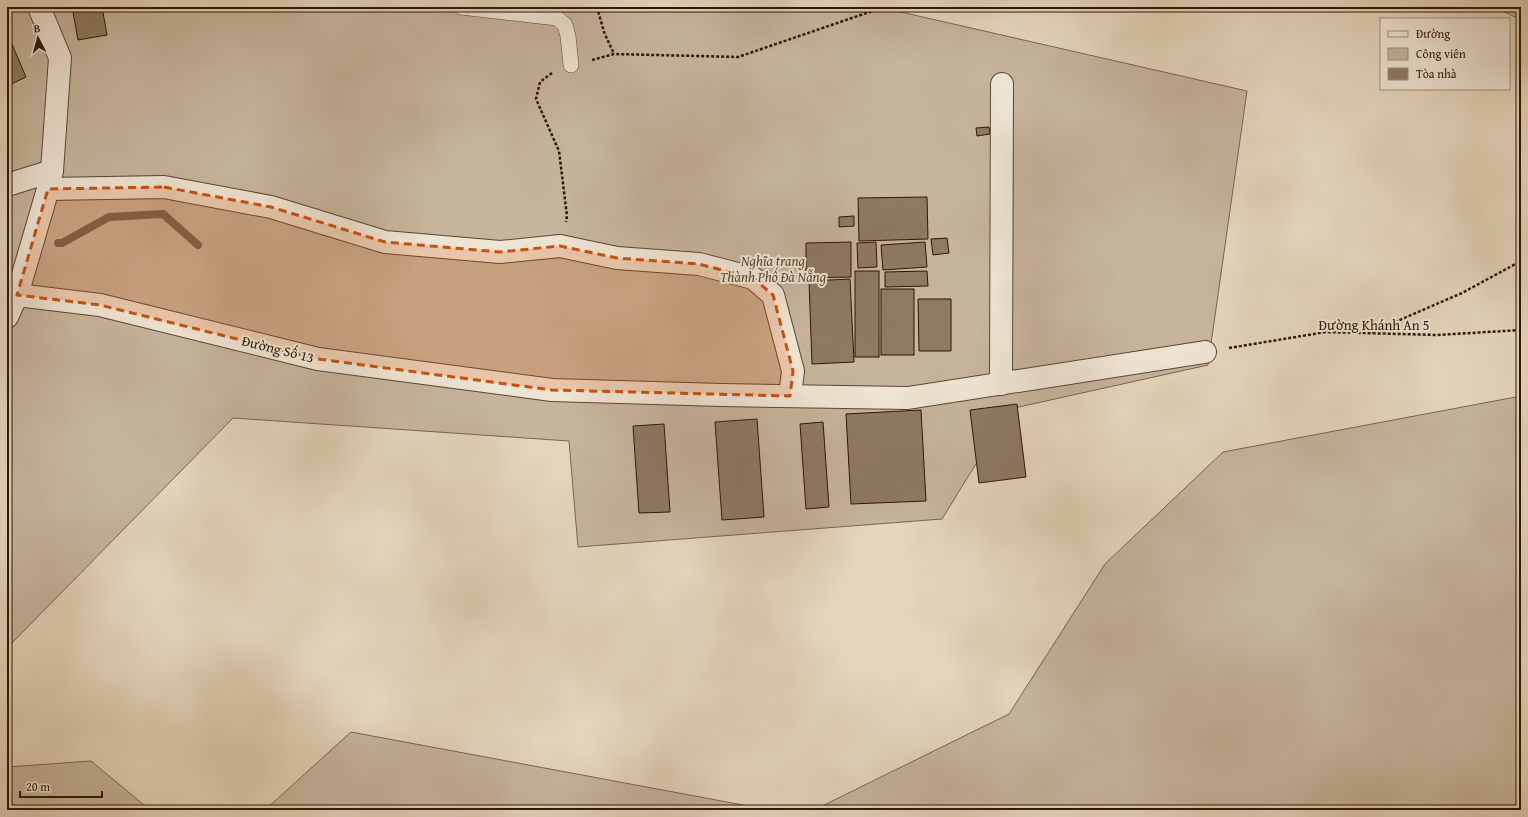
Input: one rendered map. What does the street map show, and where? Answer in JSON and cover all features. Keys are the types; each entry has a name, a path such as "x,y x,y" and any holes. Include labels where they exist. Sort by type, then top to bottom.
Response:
{"street":[{"path":"7,317 12,297 50,180 60,58 39,7"},
{"path":"1001,384 1002,84"},
{"path":"7,184 50,180 164,187 270,207 385,242 500,252 560,246 617,258 699,264 753,278 773,295 793,371 790,396"},
{"name":"Đường Số 13","path":"12,297 100,305 318,359 552,390 908,398 1205,352"}],"lane":[{"path":"461,7 557,18 565,25 568,36 571,65"}],"path":[{"path":"597,7 604,32 614,54"},
{"path":"560,246 567,216 559,151 536,99 540,82 559,68 614,54 738,57 884,7"},
{"path":"1370,333 1462,293 1521,261"},
{"name":"Đường Khánh An 5","path":"1205,352 1326,332 1437,335 1521,330"}],"highlighted area":[{"path":"164,187 271,207 385,242 500,252 560,246 617,258 699,264 753,278 773,295 793,371 790,396 552,390 318,359 100,305 17,295 48,189"}],"green space":[{"name":"Nghĩa trang Thành Phố Đà Nẵng","path":"7,7 879,7 1247,91 1208,365 1010,409 942,519 578,547 569,441 233,418 7,648"},
{"path":"1494,7 1521,7 1521,20"},
{"path":"1521,396 1521,810 814,810 1009,714 1105,564 1223,452"},
{"path":"351,732 770,810 265,810"},
{"path":"91,761 150,810 7,810 7,767"}],"building":[{"path":"72,7 102,7 107,35 78,40"},
{"path":"11,42 26,77 7,86 7,44"},
{"path":"989,127 990,134 977,136 976,128"},
{"path":"927,197 928,239 859,241 858,198"},
{"path":"854,216 854,226 839,227 839,217"},
{"path":"947,238 949,253 933,255 931,239"},
{"path":"851,242 851,277 806,278 806,243"},
{"path":"876,242 877,267 858,268 857,243"},
{"path":"925,242 927,267 883,270 881,245"},
{"path":"855,271 879,271 879,357 855,357"},
{"path":"927,271 928,286 885,287 885,272"},
{"path":"850,279 854,362 812,364 809,281"},
{"path":"881,289 914,289 914,355 881,355"},
{"path":"918,299 951,299 951,351 919,351"},
{"path":"1017,404 1026,477 979,483 970,410"},
{"path":"921,410 926,501 851,504 846,414"},
{"path":"757,419 764,517 722,520 715,422"},
{"path":"823,422 829,507 806,509 800,424"},
{"path":"664,424 670,512 639,513 633,426"}],"waterway":[{"path":"58,243 62,243 109,217 163,214 198,245"}]}
